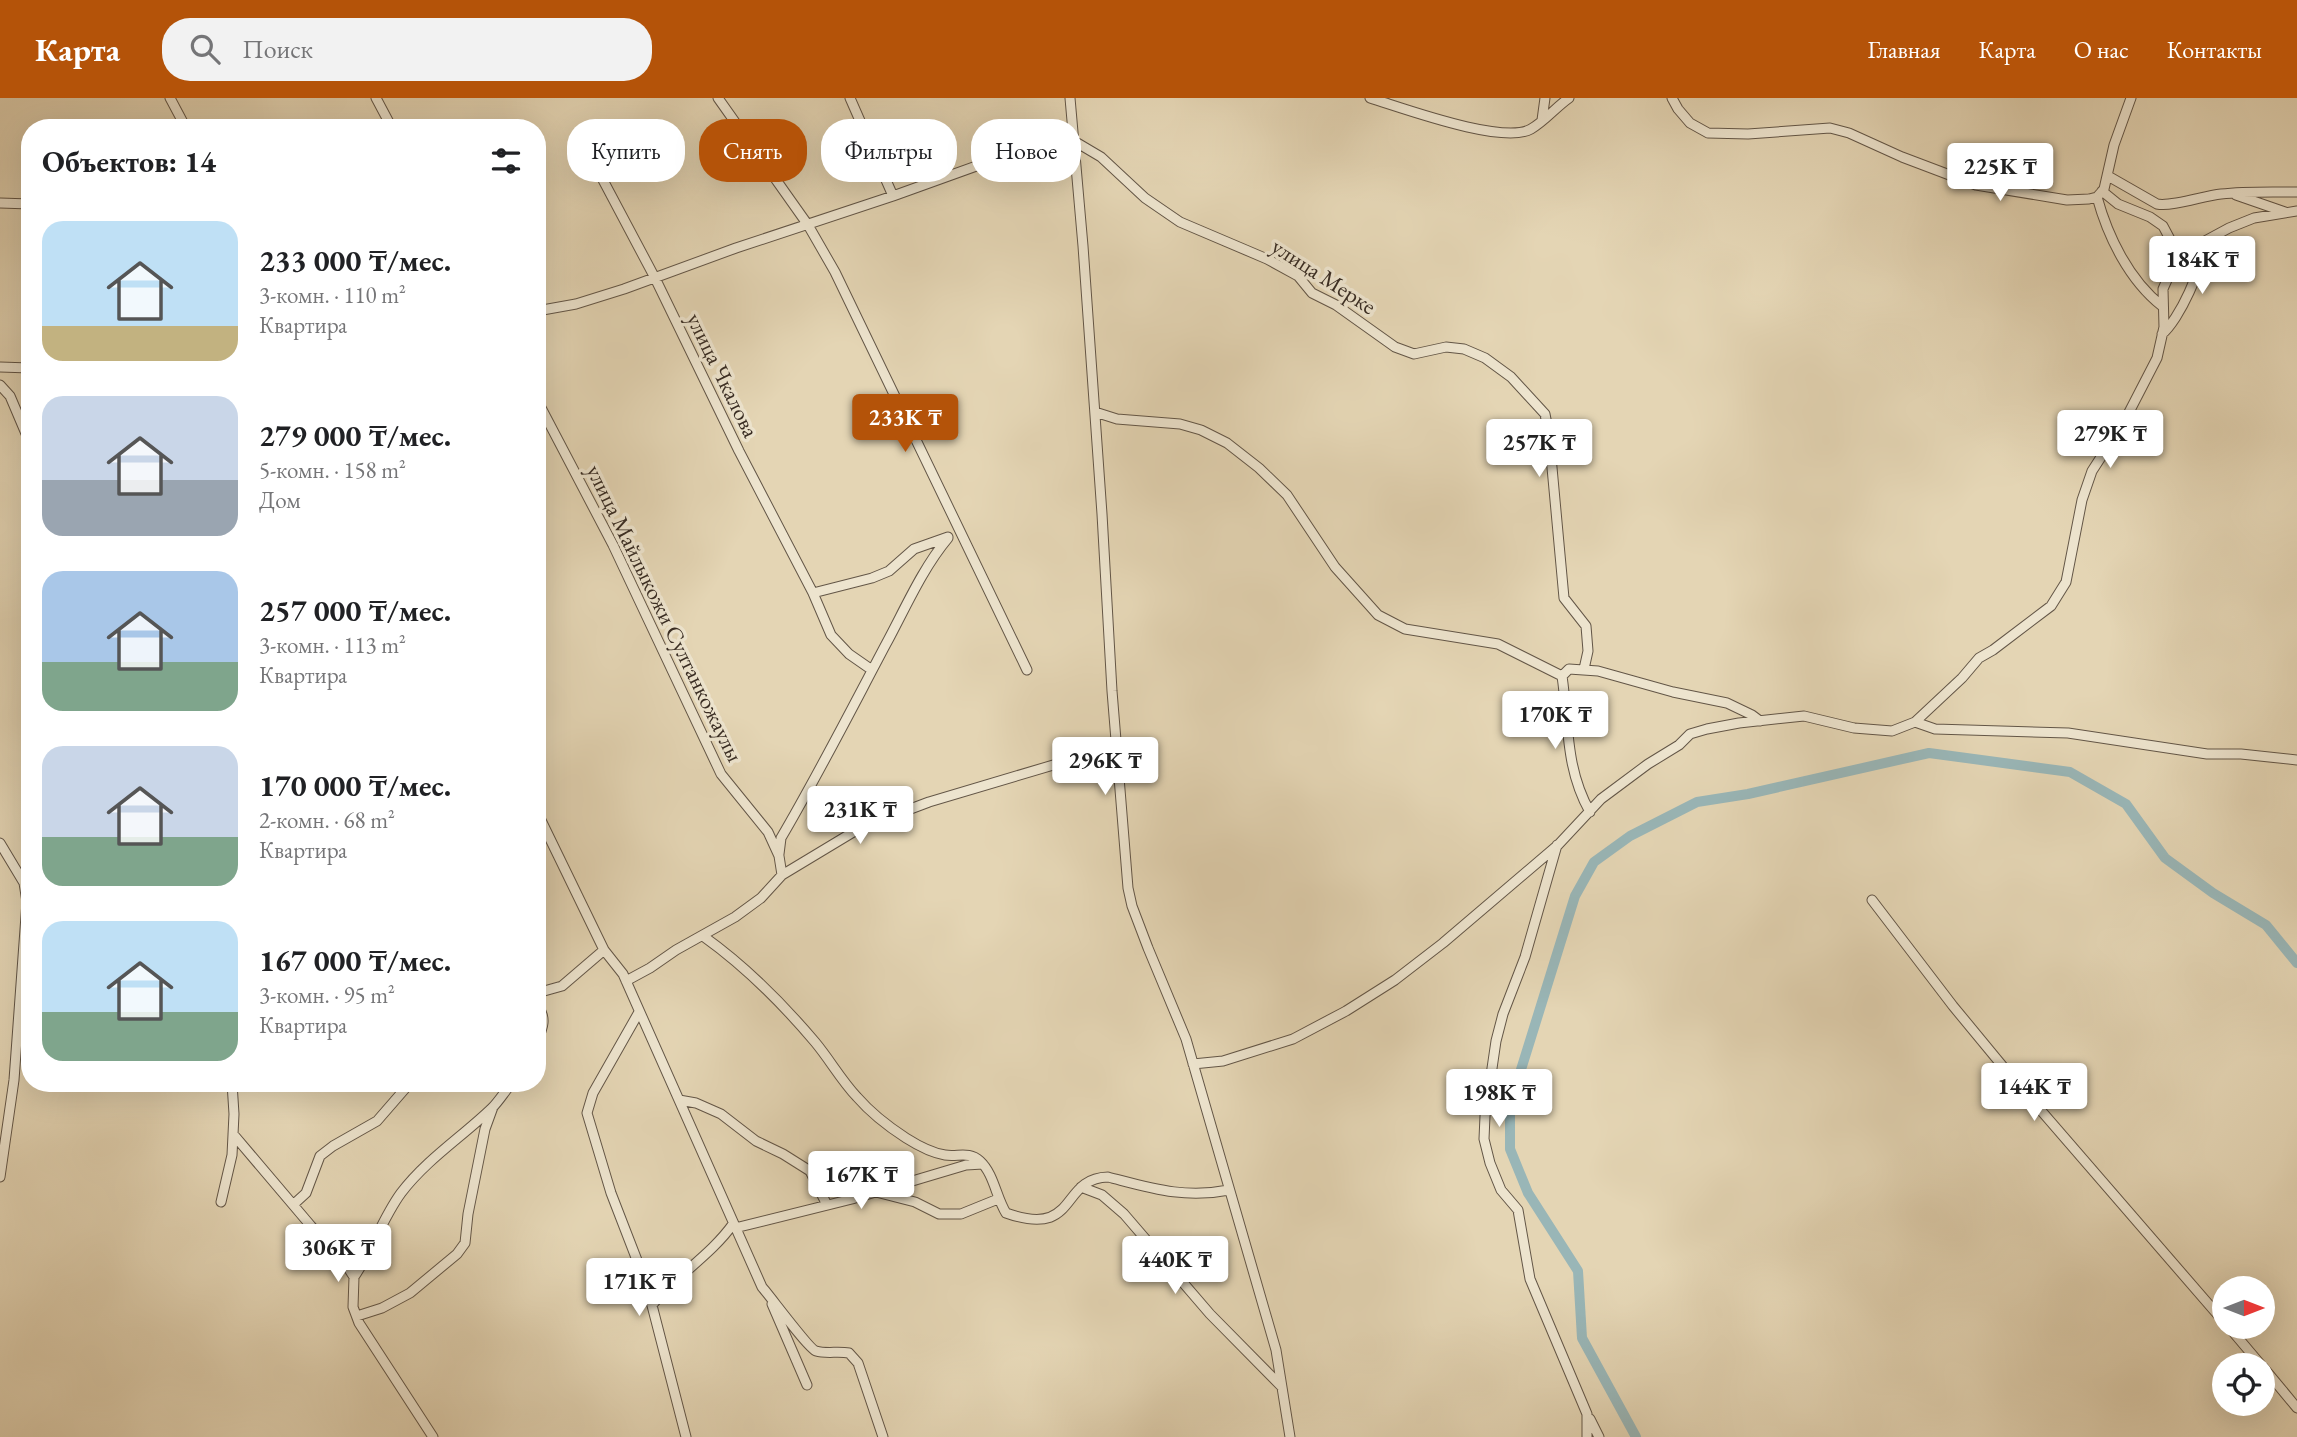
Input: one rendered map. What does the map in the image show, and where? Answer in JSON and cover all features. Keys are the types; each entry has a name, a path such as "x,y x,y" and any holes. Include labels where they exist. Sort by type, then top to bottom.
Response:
{"street":[{"path":"170,98 181,119"},
{"path":"376,98 387,119"},
{"path":"718,98 808,225 835,272 1027,670"},
{"path":"850,98 893,196"},
{"path":"1070,98 1071,119"},
{"path":"1370,98 1498,134 1530,130 1569,98"},
{"path":"1542,120 1545,98"},
{"path":"1672,98 1690,123 1708,133 1748,134 1830,128 1849,133 1976,186 2018,190 2067,200 2099,194 2150,217 2163,226"},
{"path":"2132,98 2114,145 2108,176 2099,194 2107,232 2149,296 2162,306"},
{"name":"улица Мерке","path":"1081,145 1101,157 1145,198 1180,222 1277,264 1298,276 1312,293 1336,305 1395,347 1414,354 1446,347 1464,349 1485,358 1511,377 1545,414 1564,598 1586,626 1588,651 1584,669"},
{"path":"546,309 576,304 655,278 971,167"},
{"path":"2108,176 2165,206 2183,200 2231,193 2297,192"},
{"name":"улица Чкалова","path":"604,182 655,278 831,635 849,654 872,670"},
{"path":"1077,182 1125,865 1132,906 1169,994 1193,1065 1276,1350 1290,1437"},
{"path":"2231,193 2285,212"},
{"path":"0,203 21,204"},
{"path":"2165,206 2162,214 2163,226 2177,265"},
{"path":"1193,1065 1223,1060 1293,1039 1346,1011 1395,980 1443,943 1558,845 1601,799 1679,745 1690,734 1707,729 1804,716 1830,720 1854,728 1892,731 1915,722 1962,678 1979,658 2050,606 2066,582 2082,500 2092,471 2125,421 2157,358 2162,334 2163,289 2170,273 2199,246 2230,228 2254,218 2297,211"},
{"path":"2162,334 2172,325 2184,302 2200,263 2202,254 2199,246"},
{"path":"0,367 21,368"},
{"path":"0,385 10,396 21,422"},
{"path":"1095,412 1117,419 1180,424 1201,430 1227,443 1287,495 1335,567 1378,615 1405,629 1498,644 1562,676"},
{"name":"улица Майлыкожи Султанкожаулы","path":"546,417 613,545 721,775 762,825 779,856 782,875"},
{"path":"779,856 781,838 841,733 914,591 948,537 958,529"},
{"path":"810,590 872,578 889,570 914,549 948,537"},
{"path":"1562,676 1569,670 1584,669 1727,704 1760,721"},
{"path":"1562,676 1570,762 1580,797 1590,812"},
{"path":"1915,722 1935,729 2068,733 2207,754 2241,754 2297,760"},
{"path":"626,981 735,918 761,898 782,875 860,828 917,807 1097,752 1116,749"},
{"path":"546,830 604,950 623,974 762,1287 808,1346 815,1351 849,1353 859,1363 883,1437"},
{"path":"0,843 21,878"},
{"path":"1558,845 1525,957 1503,1014 1496,1041 1484,1139 1501,1190 1518,1210 1530,1279 1599,1437"},
{"path":"1872,901 1996,1058 2212,1308"},
{"path":"704,936 752,976 790,1014 858,1098 874,1113 906,1138 927,1149 946,1155 971,1155 983,1164 1006,1213 1021,1219 1038,1220 1056,1216 1086,1182 1099,1177 1165,1192 1193,1194 1229,1190"},
{"path":"546,990 562,986 604,950"},
{"path":"0,1177 13,1080 21,978"},
{"path":"639,1012 588,1104 587,1113 611,1193 647,1286 686,1437"},
{"path":"221,1202 232,1155 232,1092"},
{"path":"294,1204 306,1193 320,1156 377,1121 402,1092"},
{"path":"433,1437 357,1316 353,1307 354,1277 368,1257 388,1214 401,1194 435,1155 493,1107 505,1092"},
{"path":"679,1100 696,1103 721,1114 756,1142 783,1154 810,1171 827,1205"},
{"path":"357,1316 382,1308 410,1293 457,1254 465,1243 485,1129 493,1107"},
{"path":"233,1134 343,1260 354,1277"},
{"path":"652,1305 668,1286 721,1241 734,1226 827,1205 966,1165 983,1164"},
{"path":"1081,1187 1102,1195 1125,1214 1210,1314 1282,1387"},
{"path":"874,1192 915,1202 939,1214 961,1214 998,1199"},
{"path":"769,1296 807,1385"},
{"path":"2239,1339 2251,1353"},
{"path":"2275,1382 2297,1408"},
{"path":"1587,1414 1587,1437"}],"waterway":[{"path":"1636,1437 1582,1338 1578,1271 1528,1193 1510,1149 1510,1105 1575,896 1594,862 1630,836 1697,802 1748,794 1929,753 2070,772 2126,804 2165,858 2213,893 2266,925 2297,963"}]}
